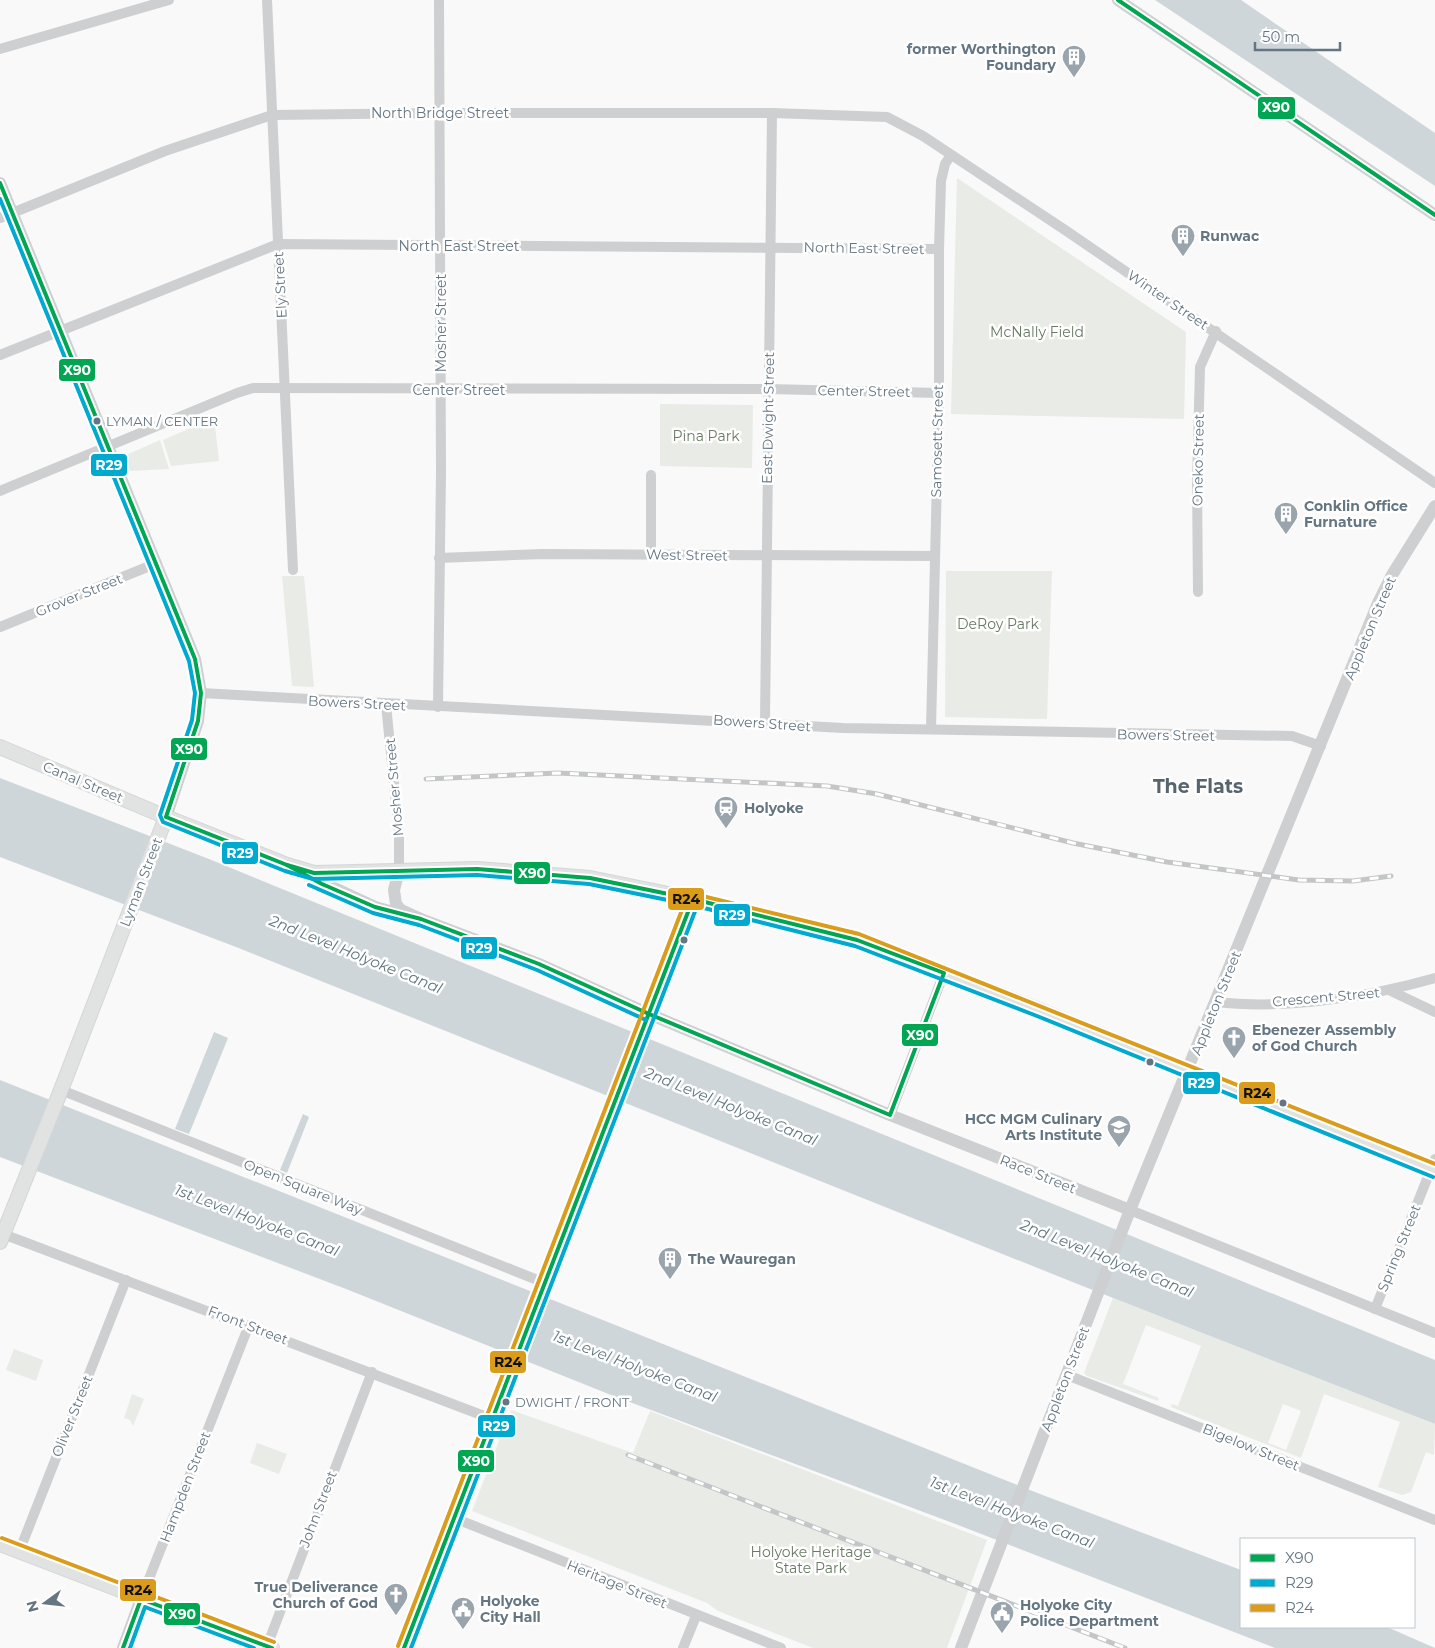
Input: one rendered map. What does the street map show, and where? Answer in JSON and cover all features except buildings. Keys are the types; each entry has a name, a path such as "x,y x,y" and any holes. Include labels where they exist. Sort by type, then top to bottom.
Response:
{"main road":[{"name":"Canal Street","path":"0,747 166,817 287,865 323,874 399,870 477,869 563,875 623,883 857,940 944,973 1187,1072 1434,1166"},
{"name":"Lyman Street","path":"2,1238 166,817"},
{"path":"0,1544 269,1647"}],"street":[{"path":"0,49 169,0"},
{"name":"Ely Street","path":"267,0 293,570"},
{"name":"Mosher Street","path":"438,707 441,246 439,0"},
{"path":"1118,0 1435,214"},
{"name":"North Bridge Street","path":"0,218 165,151 272,115 772,113 864,115 887,117 899,121"},
{"name":"East Dwight Street","path":"764,722 772,113"},
{"name":"Winter Street","path":"899,121 1216,331 1435,483"},
{"name":"Samosett Street","path":"931,729 939,393 941,181 945,164 951,155"},
{"name":"Lyman Street","path":"0,183 195,659 201,693 198,721 166,817"},
{"name":"North East Street","path":"0,355 278,244 939,250"},
{"name":"Oneko Street","path":"1198,592 1197,482 1200,367 1216,331"},
{"name":"Center Street","path":"0,491 253,388 440,390 768,389 939,393"},
{"path":"651,475 651,554"},
{"name":"Appleton Street","path":"961,1648 1130,1210 1322,746 1378,603 1392,575 1435,506"},
{"name":"West Street","path":"439,558 543,554 935,556"},
{"name":"Grover Street","path":"0,627 157,563"},
{"name":"Bowers Street","path":"201,693 386,705 764,722 843,728 1205,736 1292,736 1322,746"},
{"name":"Mosher Street","path":"386,705 399,832 399,870"},
{"name":"Race Street","path":"287,865 322,884 375,907 421,919"},
{"name":"Race Street","path":"399,870 394,890 396,904 401,910 421,919 539,964 649,1014 890,1115 1435,1334"},
{"path":"404,1648 694,899"},
{"path":"890,1115 944,973"},
{"name":"Crescent Street","path":"1216,1002 1237,1004 1298,1001 1391,991 1435,978"},
{"path":"1391,991 1435,1012"},
{"name":"Open Square Way","path":"59,1095 544,1286"},
{"name":"Spring Street","path":"1375,1309 1434,1166"},
{"name":"Front Street","path":"2,1238 126,1280 492,1419"},
{"name":"Oliver Street","path":"19,1552 126,1280"},
{"name":"Hampden Street","path":"123,1648 249,1326"},
{"name":"John Street","path":"269,1647 372,1372"},
{"name":"Bigelow Street","path":"1067,1375 1435,1520"},
{"name":"Heritage Street","path":"454,1518 696,1616 781,1648"},
{"path":"683,1648 696,1616"}],"green space":[{"name":"McNally Field","path":"957,178 1186,332 1184,419 951,414"},
{"name":"Pina Park","path":"660,404 753,405 752,468 660,466"},
{"path":"214,418 219,461 171,466 163,440"},
{"path":"160,440 169,469 130,471 124,456"},
{"name":"DeRoy Park","path":"946,571 1052,571 1047,719 945,717"},
{"path":"282,576 304,576 314,687 292,686"},
{"path":"1113,1298 1435,1424 1434,1455 1426,1452 1411,1492 1402,1495 1378,1487 1400,1422 1324,1394 1301,1458 1171,1407 1172,1404 1178,1406 1201,1346 1146,1325 1123,1384 1159,1398 1158,1401 1087,1376 1084,1373","holes":["1283,1404 1301,1411 1286,1450 1268,1443"]},
{"path":"14,1349 43,1360 36,1381 6,1370"},
{"path":"132,1394 144,1399 133,1426 130,1420 124,1418"},
{"name":"Holyoke Heritage State Park","path":"511,1410 633,1453 650,1411 987,1540 947,1648 813,1648 718,1611 707,1603 472,1511"},
{"path":"257,1443 287,1454 279,1474 250,1463"}],"water":[{"path":"1155,0 1241,0 1435,133 1435,186"},
{"name":"2nd Level Holyoke Canal","path":"0,778 209,859 1435,1360 1435,1424 1075,1283 236,947 0,857"},
{"path":"214,1032 228,1038 189,1134 175,1129"},
{"name":"1st Level Holyoke Canal","path":"0,1080 1040,1494 1240,1570 1240,1628 1389,1628 1435,1648 1275,1648 958,1525 611,1395 346,1289 0,1157"},
{"path":"303,1114 309,1117 287,1173 280,1170"}],"railway":[{"path":"426,779 558,773 827,786 877,794 1073,843 1167,862 1299,880 1353,881 1391,876"},
{"path":"628,1455 1125,1648"}],"transit line":[{"name":"X90","path":"1118,0 1435,215"},
{"name":"X90","path":"0,183 195,659 201,693 198,721 166,817 287,865"},
{"name":"R29","path":"0,199 189,661 195,693 192,720 160,815 163,822 285,871 313,879 477,875 589,884 692,905 855,946 1037,1016 1433,1177"},
{"name":"X90","path":"287,865 314,873 477,869 590,878 693,899 857,940 944,973 890,1115 649,1014 539,964 421,919 375,907 322,884 287,865"},
{"name":"R29","path":"309,885 373,913 419,925 537,970 646,1020"},
{"name":"R24","path":"398,1646 690,893 859,934 1435,1164"},
{"name":"X90","path":"404,1648 693,899"},
{"name":"R29","path":"411,1648 699,901"},
{"name":"R24","path":"2,1538 274,1642"},
{"name":"X90","path":"123,1648 141,1599 272,1648"},
{"name":"R29","path":"130,1648 145,1607 254,1648"}],"place":[{"name":"former Worthington Foundary","path":"1074,78"},
{"name":"Runwac","path":"1183,257"},
{"name":"LYMAN / CENTER","path":"97,421"},
{"name":"Conklin Office Furnature","path":"1286,535"},
{"name":"Holyoke","path":"726,829"},
{"name":"Ebenezer Assembly of God Church","path":"1234,1059"},
{"name":"HCC MGM Culinary Arts Institute","path":"1119,1148"},
{"name":"The Wauregan","path":"670,1280"},
{"name":"DWIGHT / FRONT","path":"506,1402"},
{"name":"True Deliverance Church of God","path":"396,1616"},
{"name":"Holyoke City Hall","path":"463,1630"},
{"name":"Holyoke City Police Department","path":"1002,1634"}],"district":[{"name":"The Flats","path":"1198,786"}]}
